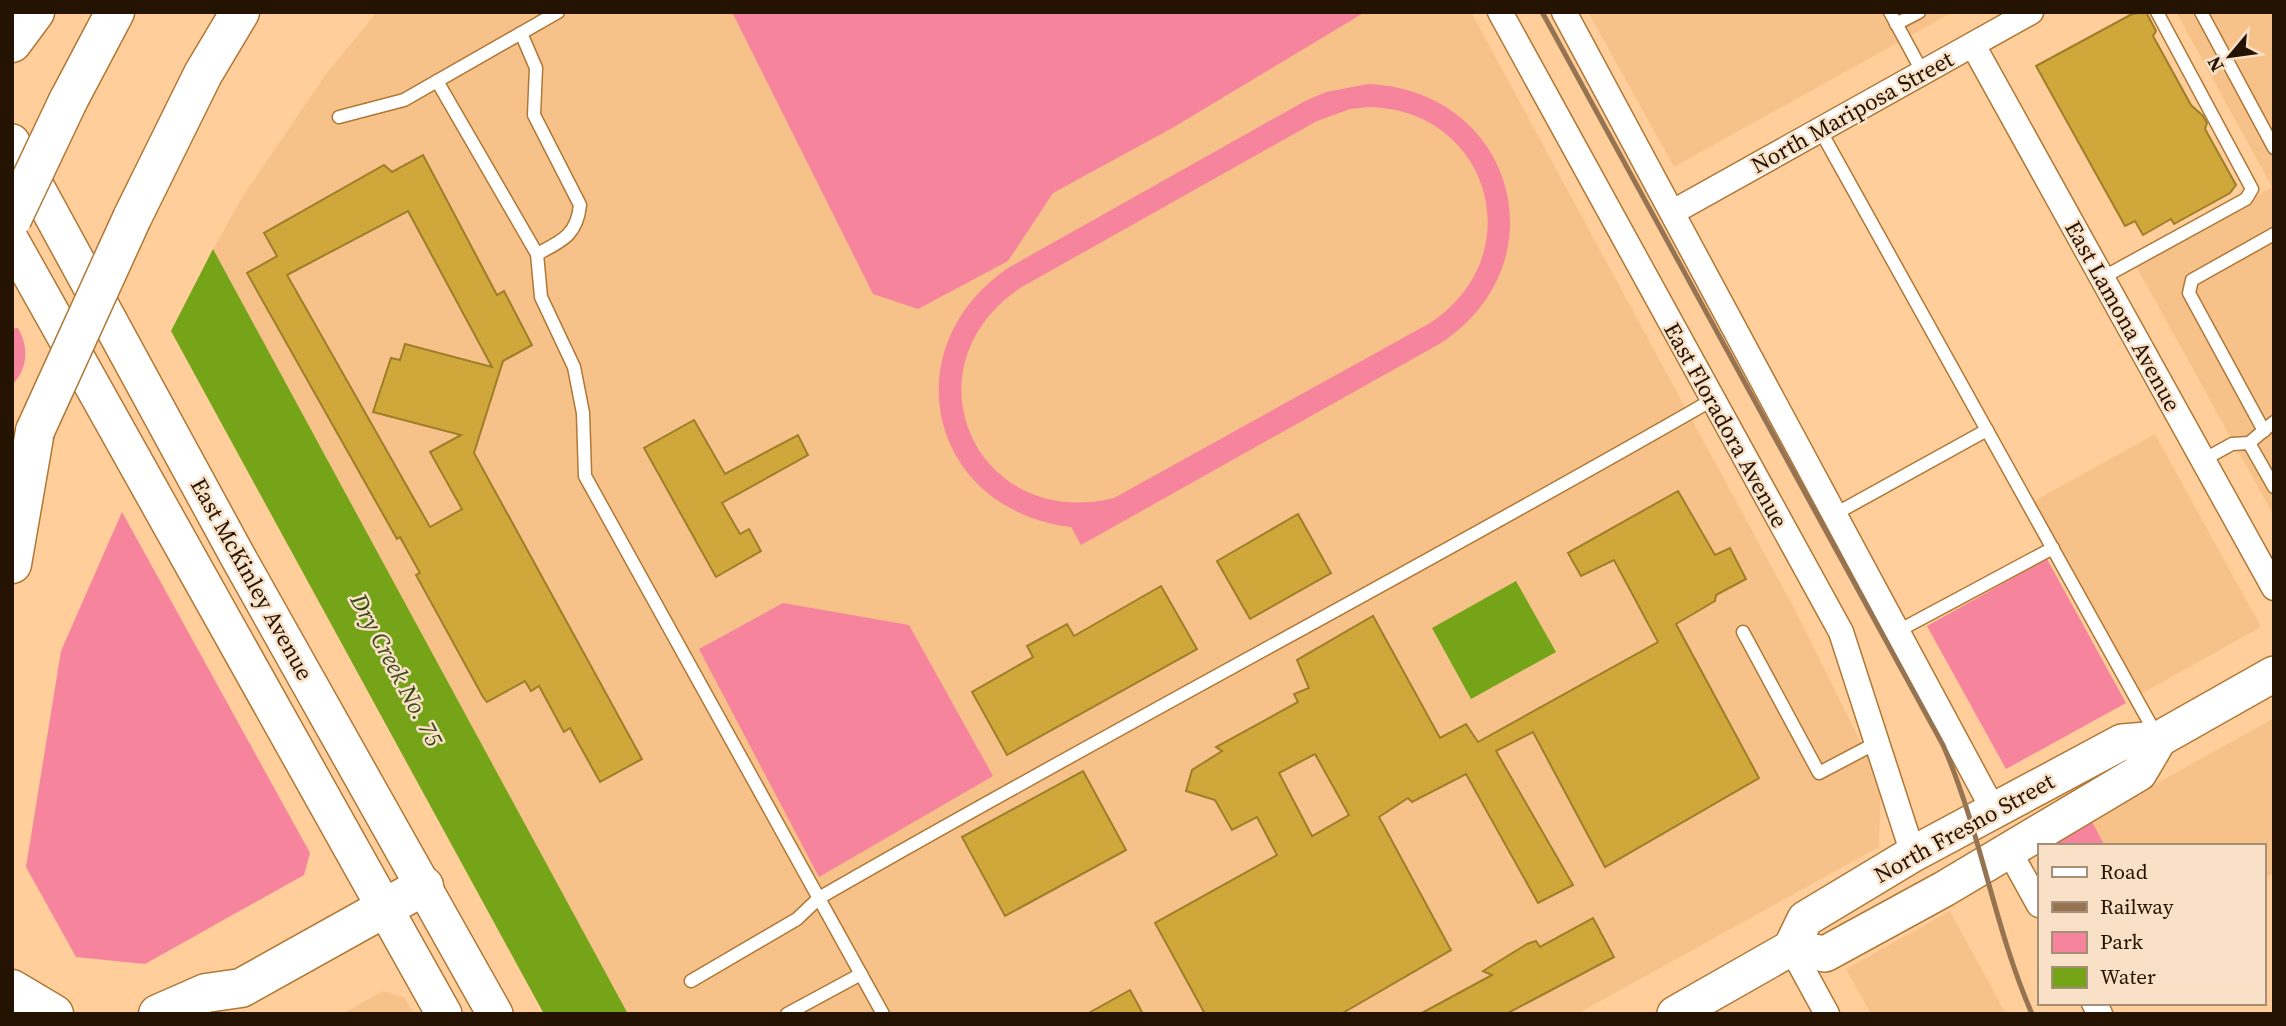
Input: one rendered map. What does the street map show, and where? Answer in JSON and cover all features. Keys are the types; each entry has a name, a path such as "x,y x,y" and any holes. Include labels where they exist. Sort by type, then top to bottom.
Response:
{"highway":[{"path":"12,219 68,101 115,12"},
{"path":"12,498 35,430 132,218 202,74 240,12"},
{"path":"12,564 35,430"},
{"path":"158,1014 206,993 230,1001 424,886"},
{"path":"12,989 54,1014"}],"main road":[{"name":"East McKinley Avenue","path":"12,142 238,557 495,1014"},
{"name":"East McKinley Avenue","path":"12,242 444,1014"},
{"name":"North Fresno Street","path":"1808,951 1805,919 1913,854 2122,742 2159,739 2274,674"},
{"name":"North Fresno Street","path":"1675,1014 1944,889 2139,773 2159,739"},
{"path":"1808,951 1982,851 1995,828 1994,811"}],"street":[{"name":"East Floradora Avenue","path":"1500,12 1841,632 1879,742 1913,854"},
{"path":"1564,12 1994,811"},
{"name":"North Mariposa Street","path":"1673,212 1973,45 2022,14"},
{"name":"East Lamona Avenue","path":"1973,45 2274,588"},
{"path":"2008,849 2038,903"},
{"path":"1808,951 1827,1014"}],"lane":[{"path":"339,117 404,100 558,12"},
{"path":"1890,12 1923,73"},
{"path":"1896,24 1919,12"},
{"path":"2102,278 2246,199 2252,189 2157,12"},
{"path":"2201,12 2274,148"},
{"path":"521,33 536,68 534,116 580,205 579,220 571,236 537,254"},
{"path":"437,81 537,254 541,297 575,367 583,413 585,476 883,1014"},
{"path":"1820,130 2159,739"},
{"path":"2203,460 2232,444 2249,443 2269,427 2189,293 2192,281 2274,234"},
{"path":"691,981 797,919 819,898 996,796 1312,624 1712,400"},
{"path":"1835,514 1987,430"},
{"path":"2249,443 2274,487"},
{"path":"1898,631 2053,548"},
{"path":"1742,632 1819,774 1879,742"},
{"path":"787,1014 861,974"}],"shaded area":[{"path":"377,12 1471,12 1794,608 1881,783 1879,847 1577,1014 628,1014 213,249 245,193 326,74"},
{"path":"1588,12 1953,12 1674,167"},
{"path":"2176,12 2274,12 2274,516 2135,264 2272,187"},
{"path":"2155,434 2261,627 2141,694 2034,501"},
{"path":"2274,718 2274,873 2265,878 2265,844 2104,844 2091,820"},
{"path":"1950,911 2006,1014 1871,1014 1846,969"},
{"path":"383,991 404,997 414,1014 342,1014"}],"green space":[{"path":"732,12 1365,12 1174,127 1053,193 1008,261 918,309 873,294"},
{"path":"1368,84 1418,94 1458,116 1487,147 1505,185 1510,227 1502,269 1479,309 1441,343 1081,545 1071,527 1023,514 985,491 958,459 942,421 939,381 949,340 971,301 1008,268 1305,101 1326,92","holes":["1369,107 1411,114 1444,133 1469,159 1484,191 1488,226 1481,261 1462,295 1430,323 1114,498 1066,502 1025,491 993,468 971,436 962,399 966,359 985,321 1020,288 1317,121 1350,109"]},
{"path":"18,328 24,343 25,358 21,372 12,385 12,329"},
{"path":"122,512 310,853 304,875 145,964 76,957 26,867 61,651"},
{"path":"2047,559 2126,703 2006,769 1927,626"},
{"path":"783,603 909,625 993,776 819,877 699,649"},
{"path":"2091,820 2104,844 2052,844"}],"water":[{"name":"Dry Creek No. 75","path":"213,249 628,1014 544,1014 171,331"},
{"path":"1516,581 1556,652 1471,699 1432,628"}],"building":[{"path":"2146,12 2156,31 2153,36 2191,105 2207,123 2205,129 2236,185 2230,193 2174,224 2171,219 2143,235 2135,221 2125,226 2036,66 2132,14"},
{"path":"423,155 497,295 504,291 532,345 503,361 474,453 642,759 600,782 570,728 564,732 539,686 531,691 525,681 487,702 483,697 416,575 420,573 400,537 397,539 247,273 277,256 264,233 384,165 392,172","holes":["408,211 492,367 405,344 400,360 391,358 373,412 461,435 430,452 462,509 430,527 287,275"]},
{"path":"694,420 725,474 798,435 808,455 722,503 740,534 749,529 761,551 716,577 644,448"},
{"path":"1678,491 1715,555 1730,548 1746,579 1716,595 1715,601 1676,624 1759,778 1605,867 1533,732 1496,751 1573,885 1538,903 1466,774 1412,802 1408,798 1379,817 1451,950 1341,1014 1205,1014 1155,923 1277,855 1257,817 1232,830 1215,800 1186,791 1192,770 1222,751 1216,747 1298,702 1294,694 1309,688 1297,660 1373,616 1440,738 1466,724 1478,742 1658,642 1614,560 1581,576 1568,553","holes":["1315,754 1349,815 1312,836 1279,773"]},
{"path":"1298,514 1331,573 1250,619 1217,561"},
{"path":"1161,586 1197,649 1007,755 972,692 1033,657 1027,646 1067,624 1074,636"},
{"path":"1083,771 1126,850 1005,916 962,837"},
{"path":"1593,918 1614,957 1506,1014 1420,1014 1492,975 1483,971 1527,944 1536,941 1540,947"},
{"path":"1130,990 1143,1014 1087,1014"}],"railway":[{"path":"1542,12 1943,745 1968,812 2007,948 2032,1014"}]}
